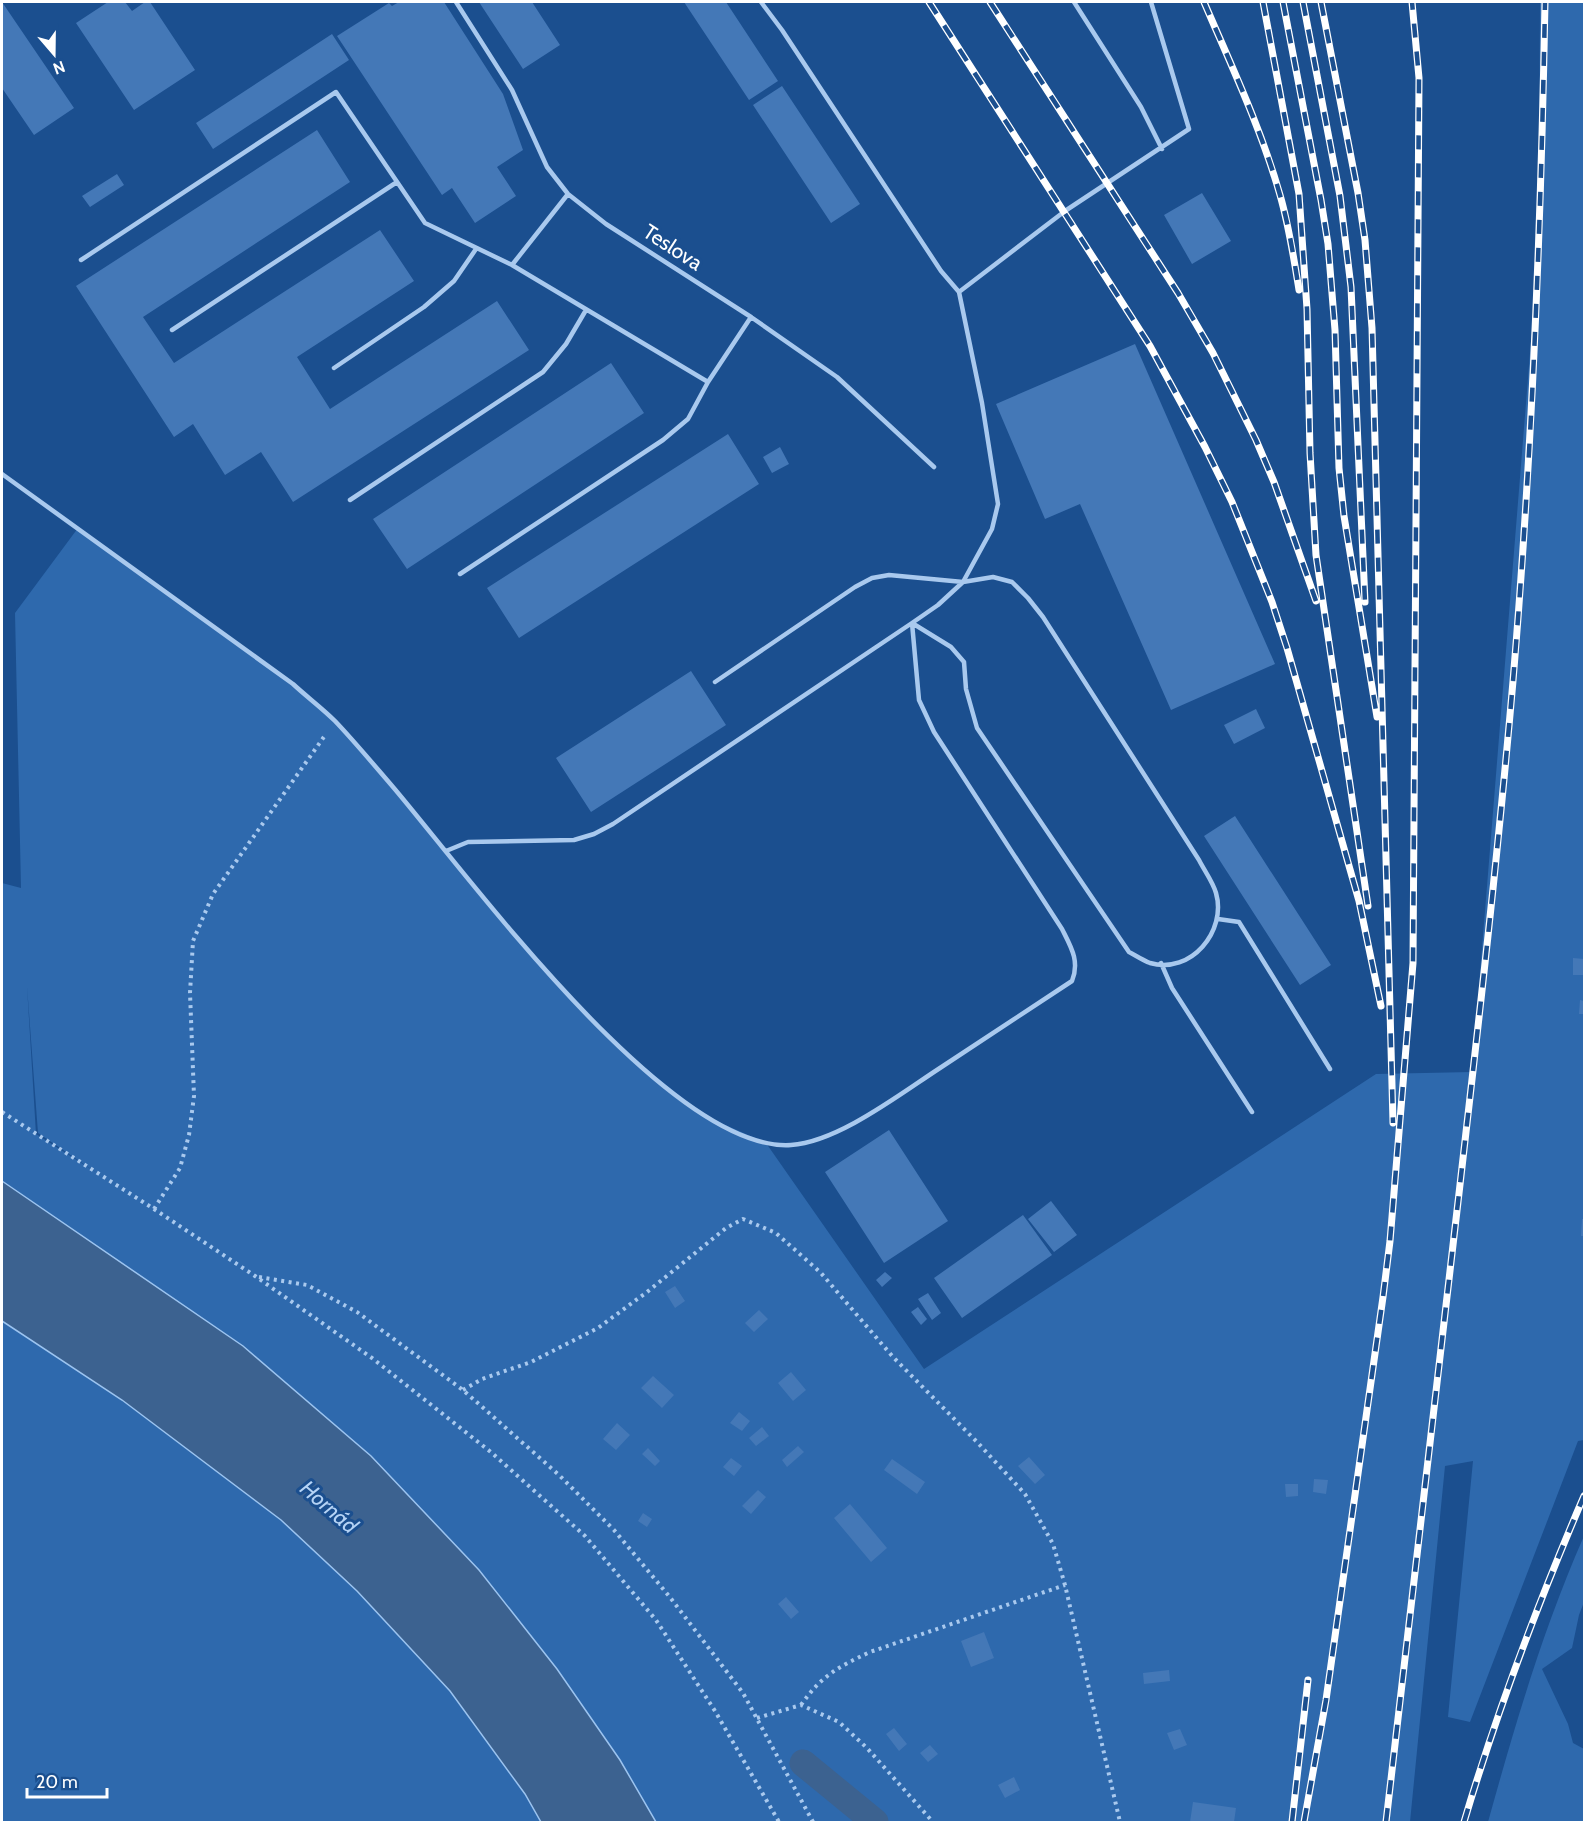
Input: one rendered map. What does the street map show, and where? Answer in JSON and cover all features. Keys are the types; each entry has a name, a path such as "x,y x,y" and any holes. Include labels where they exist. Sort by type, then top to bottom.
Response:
{"lane":[{"name":"Teslova","path":"456,2 512,90 548,167 568,194 606,224 752,317 837,377 934,467"},
{"path":"446,850 468,842 574,840 594,834 613,824 938,605 963,582 992,529 998,504 982,403 959,292 941,271 782,30 761,2"},
{"path":"1074,2 1141,107 1162,149"},
{"path":"959,292 1065,212 1189,129 1151,2"},
{"path":"81,260 336,92 425,223 512,265 708,382"},
{"path":"172,330 397,182"},
{"path":"512,265 568,194"},
{"path":"334,368 424,307 454,281 476,249"},
{"path":"350,500 543,372 566,344 586,310"},
{"path":"460,574 663,440 688,419 708,382 752,317"},
{"path":"2,474 292,684 335,721 540,964 609,1039 705,1116 733,1131 766,1143 792,1145 830,1135 868,1115 1072,981 1077,970 1075,955 1062,929 934,732 919,700 912,623"},
{"path":"715,682 855,586 872,578 889,575 963,582 993,578 1012,582 1043,617 1199,860 1216,893 1218,919 1209,940 1191,957 1173,963 1150,963 1129,952 977,728 966,689 964,662 951,647 912,623"},
{"path":"1218,919 1239,922 1330,1068"},
{"path":"1161,963 1172,988 1252,1112"}],"path":[{"path":"154,1209 180,1168 189,1135 194,1096 190,1003 193,941 213,894 335,721"},
{"path":"2,1112 255,1276 372,1358 492,1454 585,1536 656,1620 715,1711 779,1822"},
{"path":"463,1390 482,1379 531,1362 598,1328 726,1228 743,1220 776,1233 821,1273 893,1357 1025,1494 1053,1544 1065,1585 1120,1822"},
{"path":"255,1276 307,1285 357,1312 463,1390 559,1475 614,1530 669,1596 743,1693 813,1822"},
{"path":"757,1718 801,1705 814,1686 840,1666 870,1652 1065,1585"},
{"path":"801,1705 839,1722 867,1748 933,1822"}],"shaded area":[{"path":"1540,2 1584,2 1584,1440 1578,1441 1470,1722 1448,1717 1473,1461 1445,1466 1410,1822 656,1822 620,1760 479,1570 371,1456 243,1346 2,1181 2,883 21,888 15,613 78,528 293,684 335,721 540,964 609,1039 705,1116 766,1143 924,1369 1376,1074 1472,1072 1539,242","holes":["27,986 38,1133 97,1173 36,1134"]},
{"path":"2,1321 122,1400 281,1520 357,1591 450,1691 525,1794 541,1822 2,1822"},
{"path":"1584,1536 1584,1602 1572,1648 1542,1669 1568,1724 1573,1743 1584,1749 1584,1822 1488,1822 1519,1713 1556,1606"}],"water":[{"name":"Hornád","path":"2,1181 243,1346 371,1456 479,1570 557,1669 620,1760 656,1822 541,1822 525,1794 450,1691 357,1591 281,1520 122,1400 2,1321"}],"building":[{"path":"2,2 74,108 34,135 2,88"},
{"path":"108,2 125,2 132,11 145,2 150,2 195,70 134,110 76,23"},
{"path":"399,2 444,2 503,94 523,150 497,167 516,196 475,223 452,188 442,195 337,36 389,3 392,6"},
{"path":"479,2 532,2 560,45 523,69"},
{"path":"684,2 726,2 778,81 749,100"},
{"path":"332,34 349,60 213,149 196,123"},
{"path":"782,86 860,204 831,223 753,105"},
{"path":"317,130 350,182 143,317 174,363 380,230 414,281 297,357 330,409 497,301 529,350 293,502 261,452 225,475 193,424 174,437 76,286"},
{"path":"117,174 124,185 90,207 82,196"},
{"path":"1202,193 1231,241 1192,264 1164,215"},
{"path":"1135,344 1275,664 1171,710 1080,504 1045,519 996,404"},
{"path":"611,363 644,413 407,569 373,519"},
{"path":"728,434 759,484 519,638 487,588"},
{"path":"780,447 789,464 772,473 763,457"},
{"path":"691,671 726,725 591,812 556,758"},
{"path":"1256,709 1265,728 1234,744 1224,725"},
{"path":"1235,816 1331,965 1300,985 1204,836"},
{"path":"1573,958 1584,959 1584,975 1573,975"},
{"path":"1580,1000 1584,1001 1584,1014 1579,1014"},
{"path":"889,1130 948,1221 884,1263 825,1172"},
{"path":"1051,1201 1077,1235 1054,1252 1028,1219"},
{"path":"1023,1215 1052,1255 962,1318 934,1278"},
{"path":"1582,1219 1584,1219 1584,1236 1581,1236"},
{"path":"885,1272 892,1278 882,1287 876,1280"},
{"path":"675,1286 685,1301 675,1308 665,1292"},
{"path":"928,1293 941,1313 932,1320 918,1299"},
{"path":"918,1307 927,1319 921,1325 911,1312"},
{"path":"759,1310 768,1319 754,1332 745,1323"},
{"path":"791,1372 806,1390 793,1401 778,1383"},
{"path":"653,1376 674,1395 662,1408 641,1388"},
{"path":"739,1412 750,1421 742,1431 730,1423"},
{"path":"617,1423 630,1435 616,1450 603,1439"},
{"path":"762,1427 769,1436 756,1446 749,1438"},
{"path":"798,1446 804,1452 787,1467 782,1460"},
{"path":"648,1448 660,1461 655,1466 642,1454"},
{"path":"1029,1457 1045,1475 1035,1484 1018,1466"},
{"path":"731,1458 742,1466 734,1476 723,1467"},
{"path":"892,1459 925,1482 917,1494 884,1470"},
{"path":"1314,1479 1328,1480 1326,1494 1313,1492"},
{"path":"1285,1484 1298,1484 1298,1496 1286,1497"},
{"path":"758,1490 766,1497 751,1514 742,1506"},
{"path":"850,1504 887,1548 871,1562 834,1518"},
{"path":"643,1513 652,1519 647,1527 638,1521"},
{"path":"786,1597 799,1612 791,1619 778,1604"},
{"path":"984,1632 994,1658 971,1667 961,1641"},
{"path":"1169,1670 1170,1681 1144,1684 1143,1673"},
{"path":"894,1728 907,1744 899,1751 886,1734"},
{"path":"1180,1729 1187,1745 1174,1750 1167,1733"},
{"path":"930,1745 938,1754 928,1762 920,1753"},
{"path":"1014,1777 1020,1790 1005,1798 998,1785"},
{"path":"1193,1802 1236,1808 1234,1822 1190,1822"}],"waterway":[{"path":"803,1763 875,1822"}],"railway":[{"path":"929,2 1150,346 1232,502 1272,602 1287,648 1359,901 1381,1006"},
{"path":"990,2 1178,293 1213,353 1274,482 1316,601"},
{"path":"1204,2 1264,145 1286,219 1299,290"},
{"path":"1263,2 1299,194 1307,309 1310,453 1316,555 1368,906"},
{"path":"1283,2 1328,244 1335,330 1339,468 1344,516 1377,717"},
{"path":"1303,2 1340,196 1351,287 1365,602"},
{"path":"1321,2 1358,193 1365,240 1372,328 1393,1123"},
{"path":"1304,1822 1326,1700 1383,1297 1390,1241 1413,963 1419,78 1412,2"},
{"path":"1386,1822 1480,1007 1513,681 1535,342 1545,2"},
{"path":"1464,1822 1519,1658 1584,1496"},
{"path":"1292,1822 1308,1680"}]}
